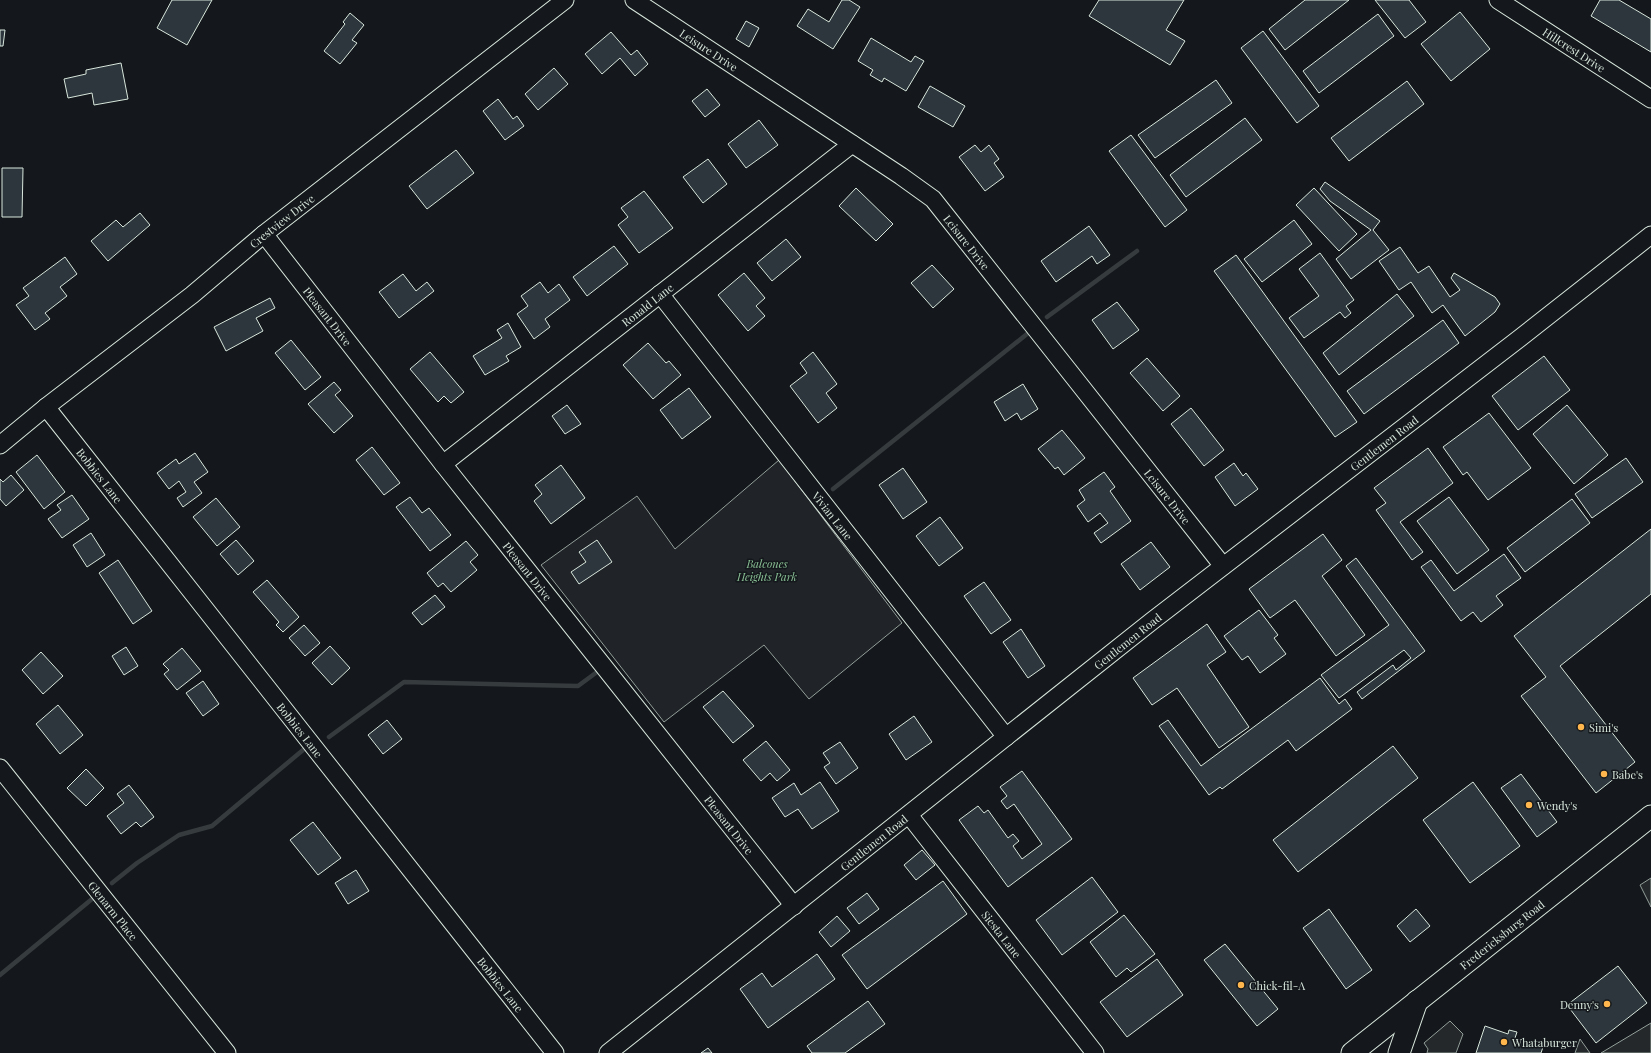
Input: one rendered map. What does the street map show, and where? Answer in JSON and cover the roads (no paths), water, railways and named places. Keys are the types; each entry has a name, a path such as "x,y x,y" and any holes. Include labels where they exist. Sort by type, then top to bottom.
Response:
{"main road":[{"name":"Fredericksburg Road","path":"1352,1053 1651,816"},
{"path":"1399,1053 1417,1001"}],"street":[{"name":"Crestview Drive","path":"0,445 46,407 192,294 264,234 565,0"},
{"name":"Leisure Drive","path":"634,0 852,144 932,199 1222,566"},
{"name":"Hillcrest Drive","path":"1498,0 1651,99"},
{"name":"Ronald Lane","path":"443,464 852,144"},
{"name":"Pleasant Drive","path":"264,234 443,464 794,906"},
{"name":"Gentlemen Road","path":"608,1053 1222,566 1520,338 1651,234"},
{"name":"Vivian Lane","path":"660,294 1006,737"},
{"name":"Bobbies Lane","path":"46,407 555,1053"},
{"name":"Glenarm Place","path":"0,768 227,1053"},
{"name":"Siesta Lane","path":"909,815 1095,1053"}],"waterway":[{"path":"1047,317 1137,251"},
{"path":"833,489 1027,334"},
{"path":"329,737 404,682 578,686 597,672"},
{"path":"112,883 137,863 179,835 212,826 303,750"},
{"path":"0,975 92,899"}],"place":[{"name":"Simi's","path":"1581,727"},
{"name":"Babe's","path":"1604,774"},
{"name":"Wendy's","path":"1529,805"},
{"name":"Chick-fil-A","path":"1241,985"},
{"name":"Denny's","path":"1607,1004"},
{"name":"Whataburger","path":"1504,1042"}],"park label":[{"name":"Balcones Heights Park","path":"767,569"}]}
